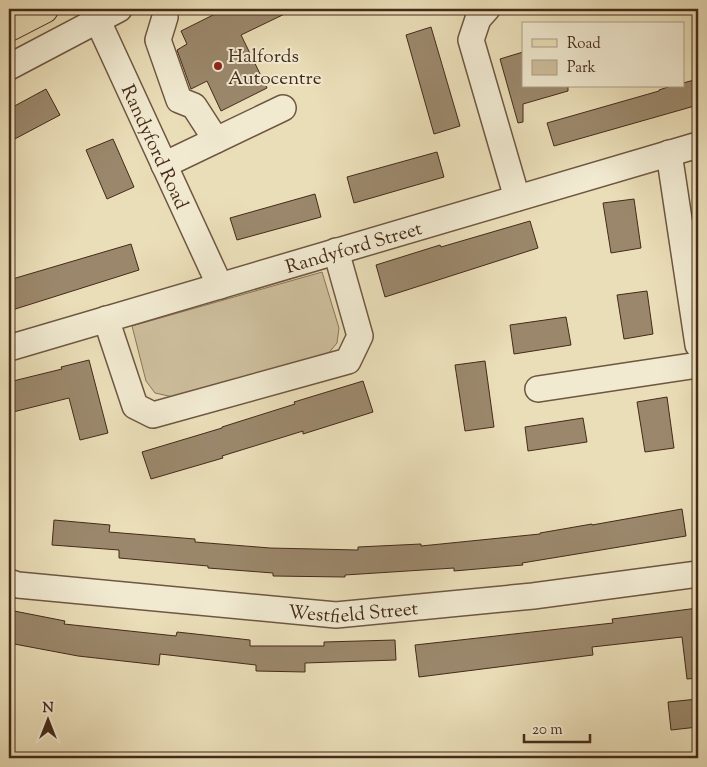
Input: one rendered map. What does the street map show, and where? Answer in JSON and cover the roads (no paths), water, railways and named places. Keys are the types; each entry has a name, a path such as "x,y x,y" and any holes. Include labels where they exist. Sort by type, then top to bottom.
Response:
{"main road":[{"path":"9,27 44,9"}],"street":[{"path":"487,9 478,19 471,40 517,198"},
{"path":"168,11 158,40 179,100 194,106 216,140"},
{"path":"9,67 102,12"},
{"name":"Randyford Road","path":"102,12 164,164 220,286"},
{"path":"164,164 283,108"},
{"name":"Randyford Street","path":"9,348 698,145"},
{"path":"669,153 698,345"},
{"path":"106,319 135,406 153,415 348,361 360,336 336,251"},
{"path":"538,389 698,365"},
{"name":"Westfield Street","path":"9,582 18,585 336,615 533,596 698,574"}],"place":[{"name":"Halfords Autocentre","path":"218,66"}]}
